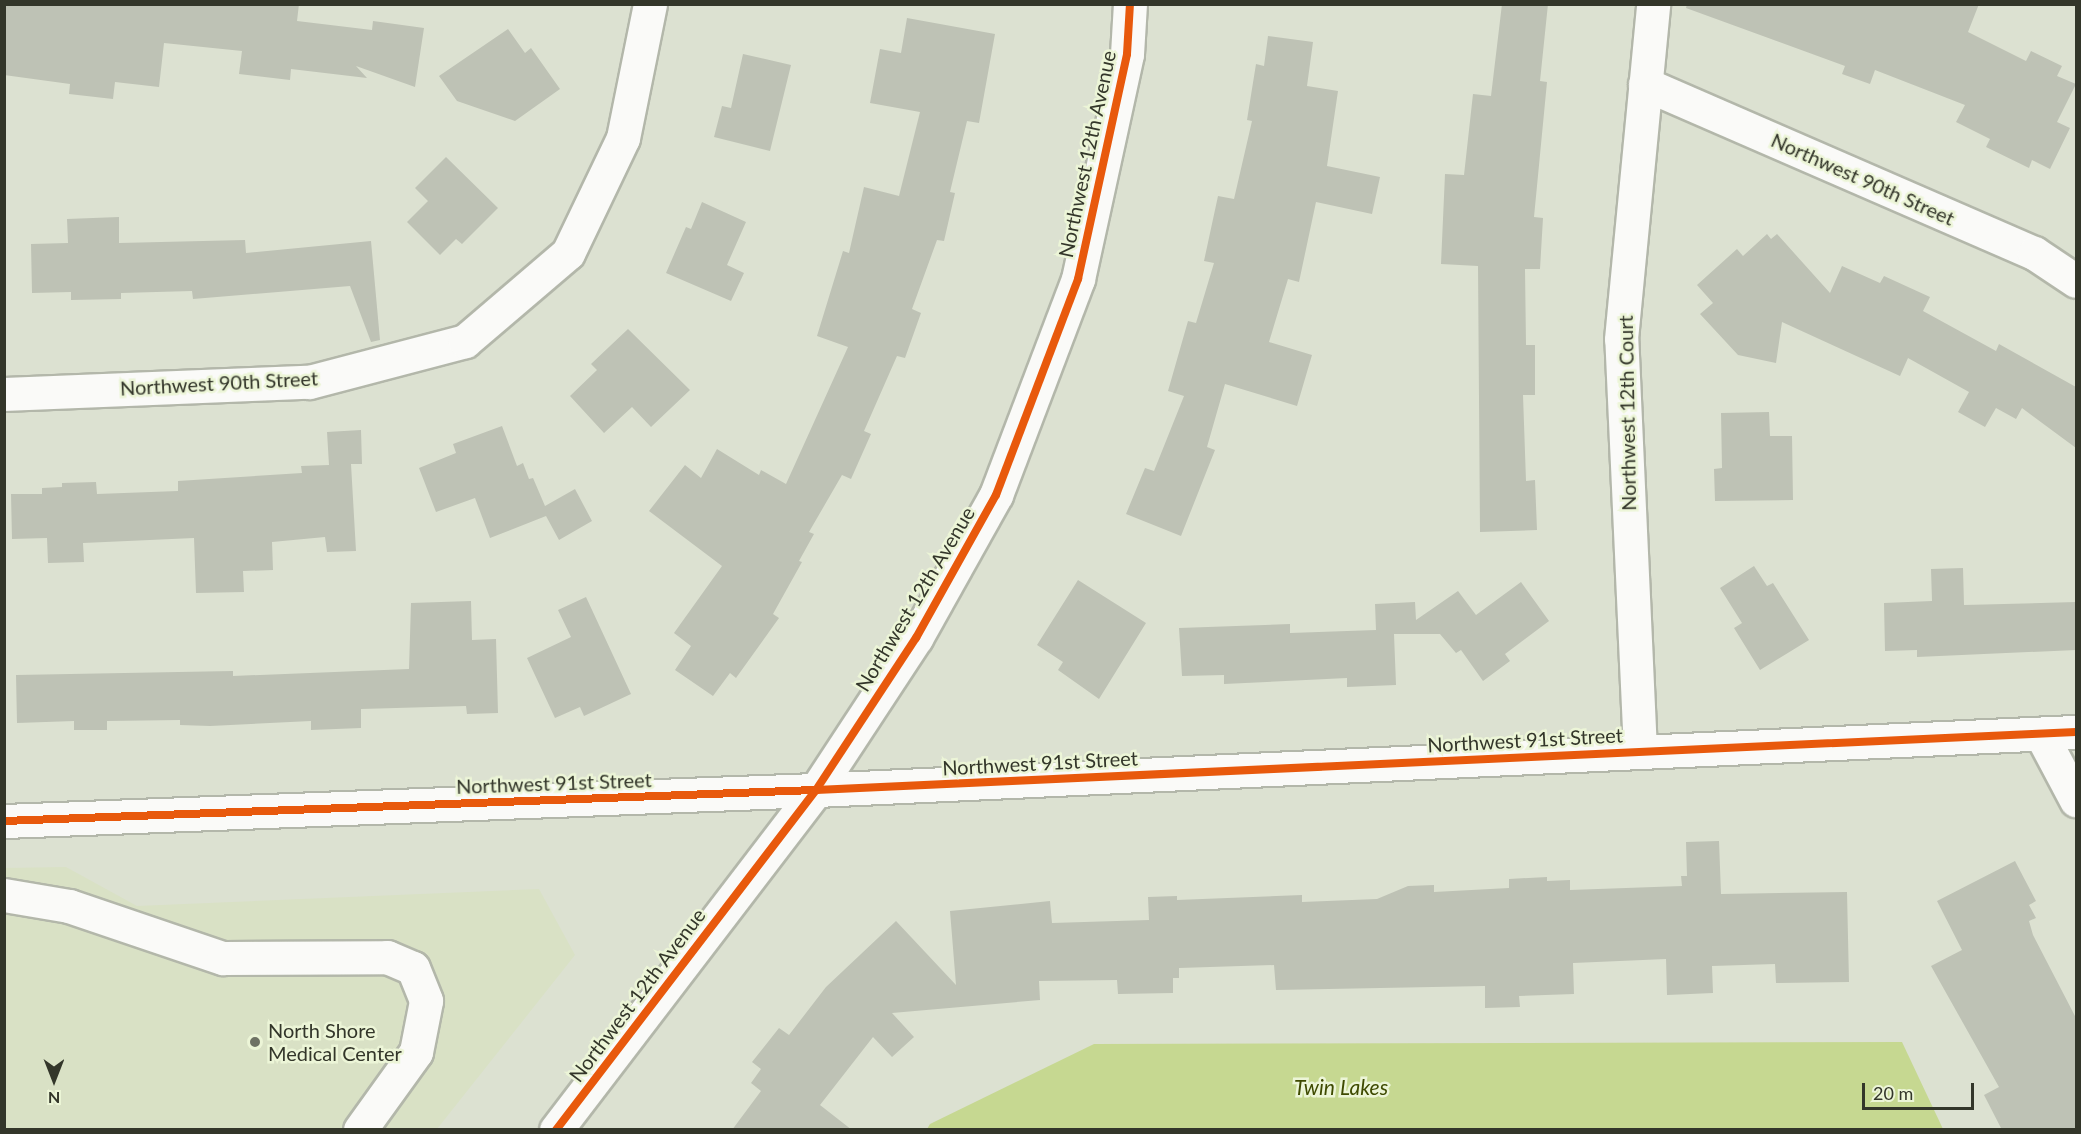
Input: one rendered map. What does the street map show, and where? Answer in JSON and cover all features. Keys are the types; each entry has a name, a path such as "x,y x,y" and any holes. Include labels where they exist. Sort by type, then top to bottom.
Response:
{"street":[{"name":"Northwest 90th Street","path":"4,394 309,382 465,341 568,252 623,138 650,4"},
{"name":"Northwest 12th Avenue","path":"556,1130 816,790 916,638 996,495 1078,279 1127,54 1130,4"},
{"name":"Northwest 12th Court","path":"1640,751 1621,339 1653,4"},
{"name":"Northwest 90th Street","path":"1645,84 2034,253 2076,281"},
{"name":"Northwest 91st Street","path":"4,821 816,790 2076,732"},
{"path":"2041,734 2076,801"},
{"path":"4,895 69,906 223,958 387,957 413,968 426,1001 416,1052 360,1130"}],"shaded area":[{"name":"North Shore Medical Center","path":"66,867 137,906 539,889 575,955 437,1129 5,1129 4,868"}],"water":[{"name":"Twin Lakes","path":"1902,1042 1943,1129 927,1129 930,1124 1094,1044"}],"building":[{"path":"4,4 299,4 297,21 372,30 373,21 424,28 415,87 356,66 367,78 291,69 290,80 239,74 242,51 164,43 159,87 115,82 113,99 69,94 70,84 4,75"},
{"path":"1502,4 1548,4 1540,81 1547,82 1534,217 1543,218 1540,269 1525,269 1526,345 1535,345 1535,395 1523,395 1526,481 1535,480 1537,530 1480,532 1478,266 1441,264 1445,174 1464,175 1473,94 1491,96"},
{"path":"1687,4 1979,4 1968,32 2026,61 2031,51 2062,66 2057,76 2076,84 2057,122 2070,128 2050,169 2032,160 2029,168 1986,147 1990,139 1956,122 1965,105 1875,70 1870,84 1842,74 1845,66 1686,8"},
{"path":"907,18 995,34 979,123 967,121 950,192 955,193 944,241 937,240 912,309 921,313 905,358 897,356 864,431 871,434 851,479 842,475 809,532 814,534 799,561 802,562 773,614 779,618 736,678 730,673 713,696 675,670 691,646 674,633 722,566 649,511 685,465 701,478 717,449 759,475 761,470 786,484 848,347 817,336 843,251 849,253 864,187 899,196 920,112 870,103 880,49 901,53"},
{"path":"508,29 525,53 531,48 560,89 515,121 457,101 439,76"},
{"path":"1268,36 1313,42 1307,86 1338,91 1327,166 1380,177 1372,214 1316,202 1299,282 1288,279 1269,342 1312,355 1297,406 1225,384 1207,447 1215,450 1181,536 1126,514 1145,468 1154,471 1184,396 1168,391 1188,321 1196,323 1214,263 1204,261 1218,196 1234,199 1252,121 1247,120 1256,64 1264,66"},
{"path":"743,54 791,65 770,151 714,137 722,106 731,108"},
{"path":"446,157 498,208 462,244 456,239 440,255 407,222 428,201 415,188"},
{"path":"702,202 746,222 727,265 744,273 731,301 666,273 686,227 691,229"},
{"path":"119,217 119,243 245,240 246,253 371,241 380,340 371,342 350,286 193,299 192,291 121,293 121,299 71,300 71,292 32,293 31,244 68,243 67,219"},
{"path":"1767,234 1771,239 1777,234 1830,293 1842,266 1880,283 1884,276 1930,297 1923,311 1996,351 1999,344 2076,387 2076,448 2022,408 2016,419 1996,408 1985,427 1958,412 1969,392 1908,358 1900,376 1782,322 1776,363 1738,355 1700,314 1713,303 1697,285 1737,249 1743,256"},
{"path":"628,329 690,390 651,427 632,407 604,433 570,396 597,370 591,364"},
{"path":"1769,412 1770,436 1792,436 1793,500 1715,501 1714,469 1722,468 1721,413"},
{"path":"502,426 517,466 523,463 529,479 533,478 545,506 575,489 592,521 559,540 546,516 490,538 475,498 436,512 419,468 456,453 453,444"},
{"path":"361,430 362,464 351,464 356,551 327,552 325,537 272,542 273,570 243,571 244,592 196,593 194,538 83,543 84,562 48,563 47,538 12,539 11,494 42,494 42,488 62,487 62,483 96,482 97,494 178,491 178,481 302,473 301,466 329,465 327,432"},
{"path":"1754,566 1767,586 1773,583 1809,640 1760,670 1734,628 1742,623 1720,588"},
{"path":"1963,568 1964,605 2076,602 2076,650 1917,657 1917,650 1885,651 1884,603 1932,601 1931,569"},
{"path":"1078,580 1146,623 1099,699 1058,670 1063,662 1037,645"},
{"path":"1521,582 1549,621 1505,654 1510,661 1483,681 1461,650 1456,653 1440,634 1394,634 1396,685 1347,687 1347,678 1224,684 1224,675 1182,676 1179,628 1290,624 1290,633 1376,630 1375,604 1415,602 1416,620 1458,591 1476,615"},
{"path":"586,597 631,694 584,716 580,707 555,718 527,658 571,637 558,610"},
{"path":"471,601 472,640 496,639 498,713 467,714 466,706 361,709 361,728 311,730 311,721 210,726 180,725 180,720 107,721 107,730 74,730 74,721 17,723 16,675 233,671 233,676 409,669 411,603"},
{"path":"1719,841 1721,894 1847,892 1849,982 1776,983 1775,964 1712,966 1713,993 1667,995 1666,959 1573,963 1574,994 1519,996 1520,1007 1485,1008 1485,986 1276,990 1274,965 1179,968 1179,978 1173,978 1173,993 1118,994 1117,980 1039,981 1040,1000 892,1013 914,1037 892,1057 873,1037 820,1105 852,1130 732,1130 761,1091 751,1083 761,1069 752,1062 779,1028 789,1035 826,987 896,921 956,985 950,911 1050,901 1052,923 1149,920 1148,897 1177,896 1177,900 1302,895 1302,902 1377,899 1408,886 1434,885 1434,892 1509,888 1509,879 1547,877 1547,881 1570,880 1570,890 1682,886 1681,876 1687,876 1686,842"},
{"path":"2015,861 2036,901 2029,905 2036,918 2029,921 2033,935 2076,1018 2076,1130 2002,1130 1984,1095 1999,1087 1931,966 1962,950 1937,901"}],"cycle path":[{"path":"556,1130 816,790 916,638 996,495 1078,279 1127,54 1130,4"},
{"path":"4,821 816,790 2076,732"}],"place":[{"name":"North Shore Medical Center","path":"255,1042"}]}
